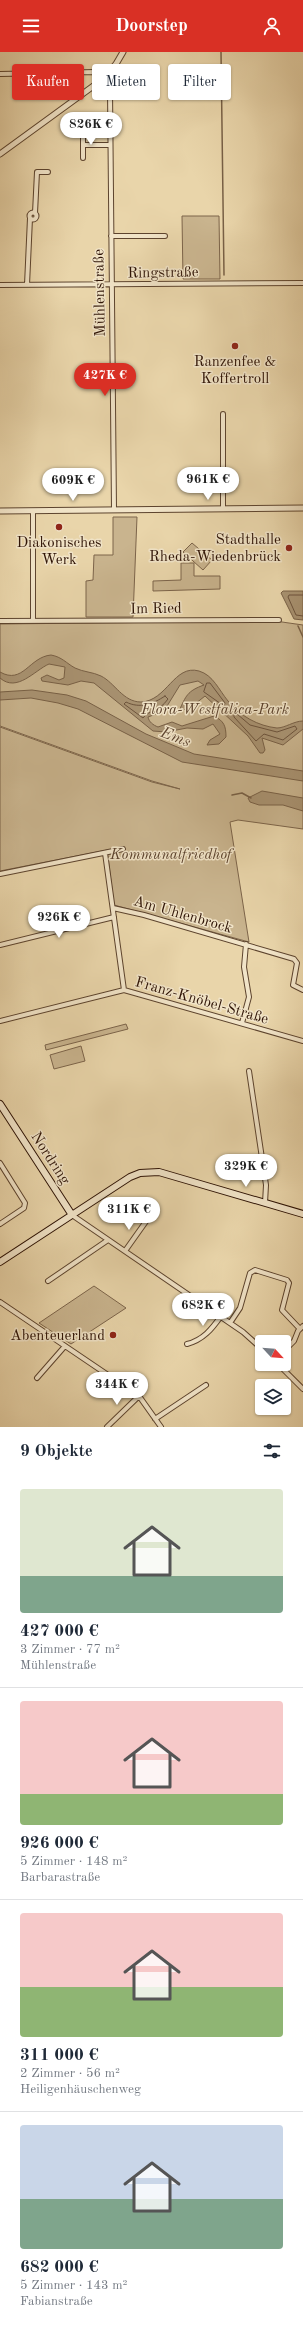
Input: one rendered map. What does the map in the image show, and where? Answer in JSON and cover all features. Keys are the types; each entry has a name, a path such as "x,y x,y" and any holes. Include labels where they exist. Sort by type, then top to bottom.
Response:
{"main road":[{"name":"Nordring","path":"0,1104 72,1215"},
{"path":"0,1262 130,1177 150,1171 303,1214"}],"street":[{"path":"116,64 123,52"},
{"path":"0,74 92,72"},
{"path":"0,154 92,87"},
{"name":"Mühlenstraße","path":"110,100 114,509"},
{"path":"83,134 83,158"},
{"path":"83,145 110,145"},
{"path":"27,285 30,214 35,213 37,172 48,172"},
{"path":"111,236 165,236"},
{"name":"Ringstraße","path":"0,285 303,283"},
{"path":"223,414 223,509"},
{"path":"0,511 303,508"},
{"path":"33,511 33,621"},
{"name":"Im Ried","path":"0,621 279,620"},
{"path":"0,874 123,849"},
{"path":"105,853 124,990"},
{"name":"Am Uhlenbrock","path":"113,908 246,944 294,959 297,963 293,985 303,990"},
{"path":"0,945 114,917"},
{"name":"Am Uhlenbrock","path":"242,1023 249,997 244,967 246,944"},
{"name":"Franz-Knöbel-Straße","path":"0,1021 124,990 303,1041"},
{"path":"249,1071 266,1185 265,1203"},
{"path":"0,1163 25,1204 24,1208 0,1224"},
{"path":"72,1215 221,1316 255,1343"},
{"path":"125,1252 146,1220"},
{"path":"48,1281 108,1240"},
{"path":"230,1323 240,1308 250,1273 255,1270 287,1280 289,1283 282,1310 302,1328 291,1344"},
{"path":"0,1308 1,1303 139,1396 161,1427"},
{"path":"187,1344 194,1342 211,1331 221,1316"},
{"path":"37,1378 65,1346"},
{"path":"285,1371 303,1389"},
{"path":"155,1419 206,1385"},
{"path":"107,1427 139,1396"}],"green space":[{"path":"182,216 219,216 220,279 183,279"},
{"path":"113,517 137,517 133,617 86,617 86,581 93,580 94,555 113,555"},
{"path":"192,543 212,560 203,570 183,552"},
{"path":"181,563 194,563 194,576 220,576 220,589 153,591 153,581 181,580"},
{"name":"Flora-Westfalica-Park","path":"275,621 303,625 303,829 238,820 230,822 249,942 114,905 107,850 0,871 0,727 152,782 180,789 152,781 0,726 0,624"},
{"path":"126,1024 128,1029 46,1050 45,1045"},
{"path":"81,1046 85,1061 54,1069 50,1055"},
{"path":"94,1286 126,1308 71,1344 39,1323"}],"water":[{"path":"283,591 303,591 303,620 294,619 281,593"},
{"path":"51,655 78,669 101,676 124,696 141,702 158,696 183,673 190,670 199,671 212,679 228,701 238,711 256,723 277,728 303,721 303,729 283,745 262,738 265,750 263,753 260,753 248,736 205,696 190,708 179,711 183,701 190,692 204,685 198,681 180,685 164,711 148,717 154,725 158,727 172,722 182,726 214,716 224,724 226,737 219,744 207,745 210,740 220,734 213,724 203,729 187,728 166,732 153,731 94,683 81,681 68,685 42,681 41,678 47,675 59,680 64,678 65,667 49,664 19,682 6,682 0,678 0,672 8,675 15,675 26,669 37,660"},
{"path":"32,690 67,695 86,701 146,734 194,754 303,771 303,781 182,762 78,709 58,703 31,698 0,700 0,692"},
{"path":"262,791 303,798 303,811 283,805 259,805 250,802 248,798"}],"waterway":[{"path":"221,52 224,275"},
{"path":"298,626 303,637"},
{"path":"232,795 242,793 251,798"}],"place":[{"name":"Ranzenfee & Koffertroll","path":"235,346"},
{"name":"Diakonisches Werk","path":"59,527"},
{"name":"Stadthalle Rheda-Wiedenbrück","path":"289,548"},
{"name":"Abenteuerland","path":"113,1335"}],"water label":[{"name":"Ems","path":"176,736"}],"park label":[{"name":"Kommunalfriedhof","path":"171,854"}]}
